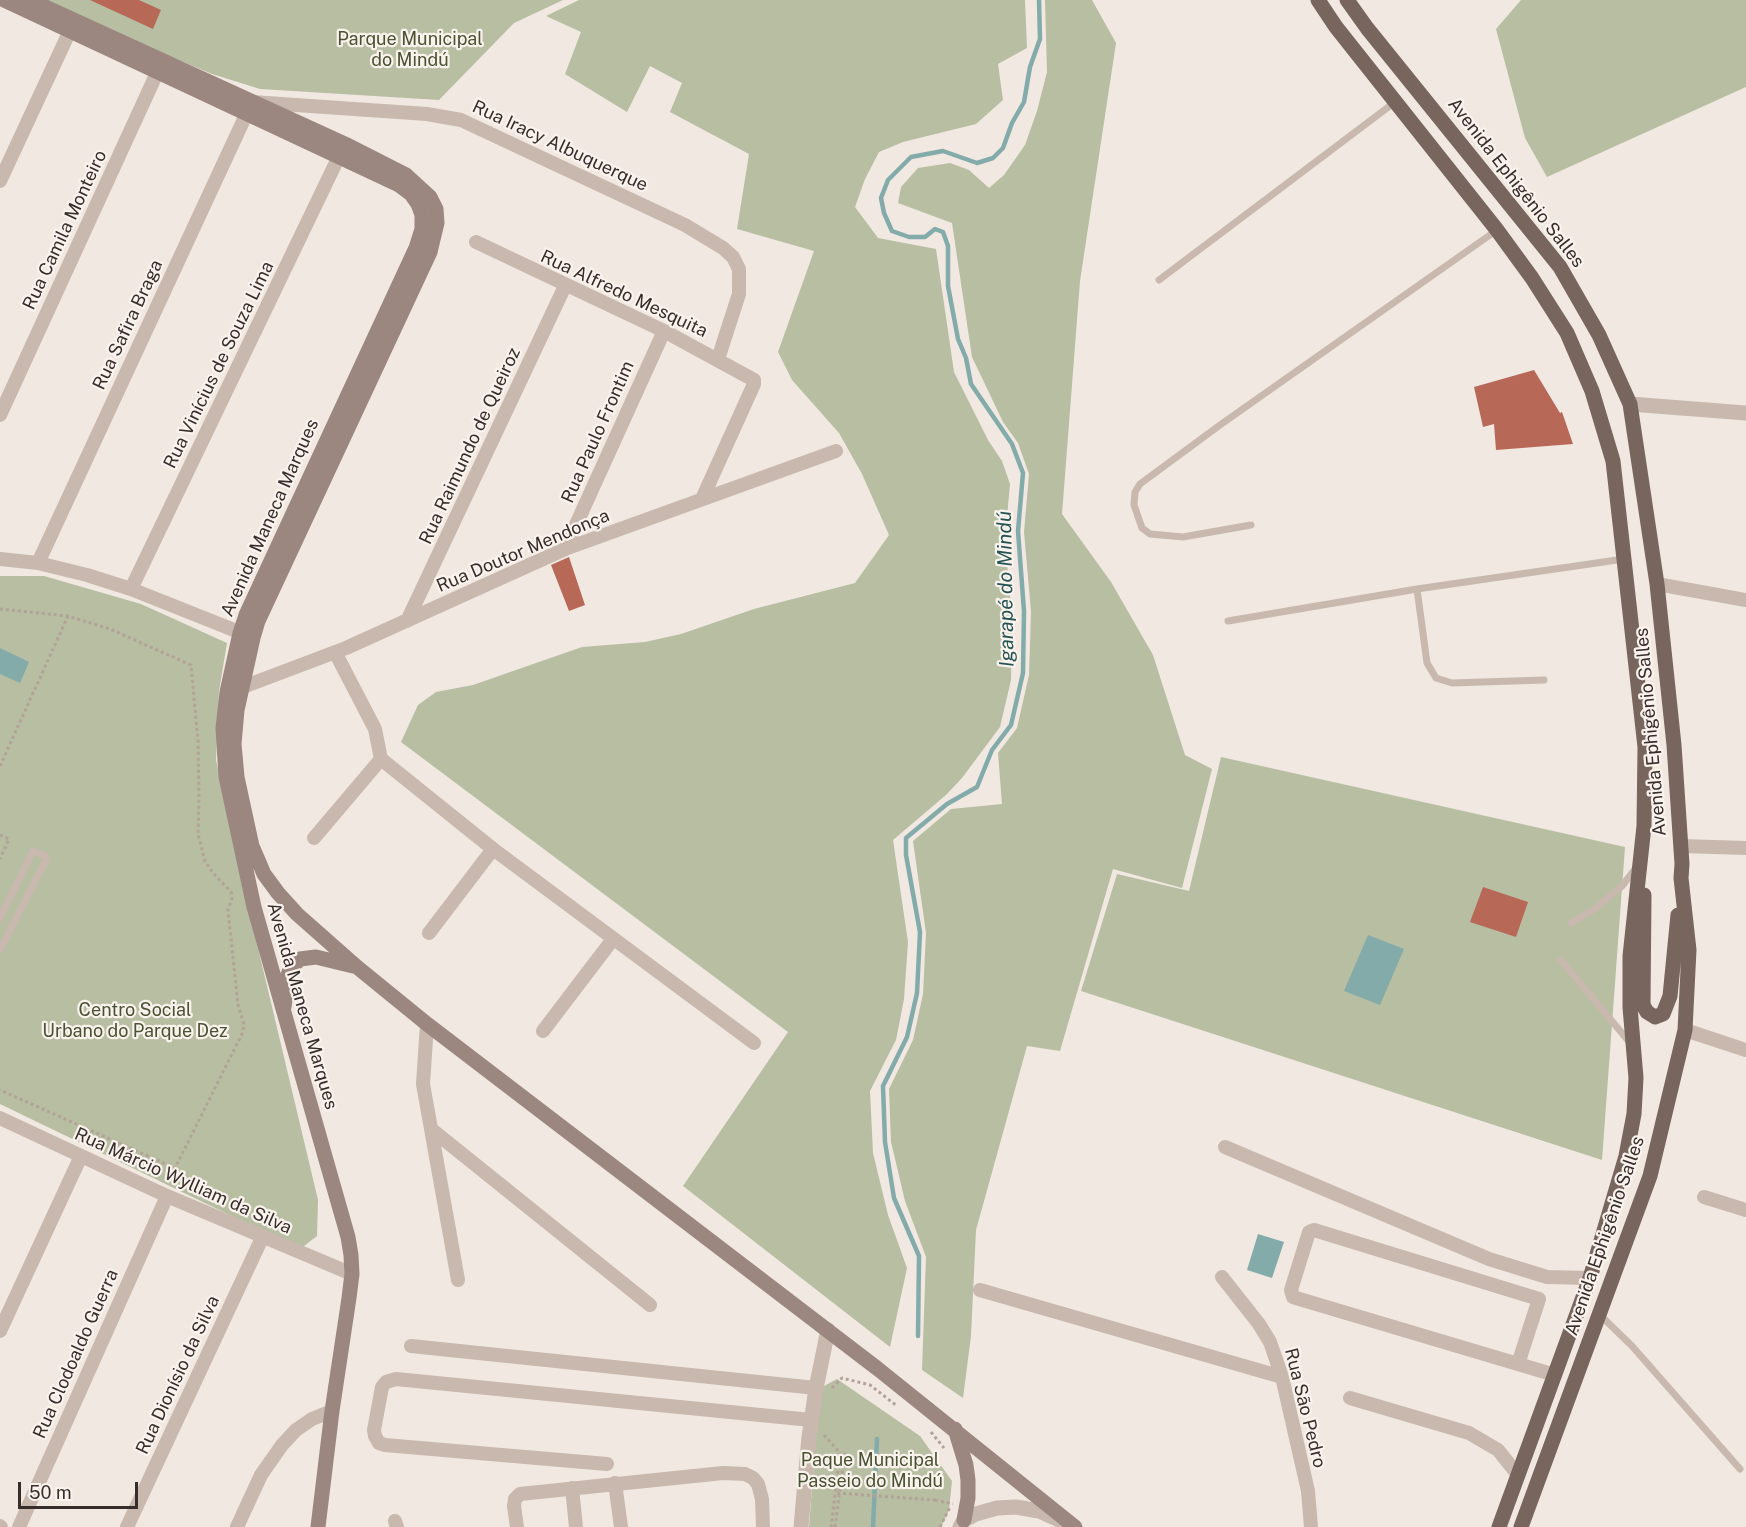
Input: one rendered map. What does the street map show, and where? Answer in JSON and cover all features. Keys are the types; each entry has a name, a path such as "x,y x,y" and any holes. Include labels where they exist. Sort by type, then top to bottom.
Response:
{"main road":[{"name":"Avenida Maneca Marques","path":"4,0 72,26 342,150 411,194 422,215 422,229 416,248 253,598 234,690 223,728 226,777 254,907 348,1237 352,1274 318,1527"},
{"name":"Avenida Maneca Marques","path":"30,0 72,26"},
{"name":"Avenida Ephigênio Salles","path":"1318,0 1336,27 1497,230 1532,278 1567,333 1592,391 1613,461 1645,747 1644,826 1629,956 1630,1007 1636,1078 1634,1114 1626,1156 1590,1278 1499,1527"},
{"name":"Avenida Ephigênio Salles","path":"1347,0 1367,28 1560,267 1599,334 1630,404 1657,584 1674,745 1681,878 1689,950 1685,1030 1650,1176 1521,1527"},
{"name":"Avenida Maneca Marques","path":"234,690 234,744 237,777 252,846 264,874 297,914 357,967 428,1024 828,1330 1075,1527"},
{"path":"1644,826 1643,1005 1647,1012 1655,1017 1663,1014 1670,996 1681,878"},
{"path":"283,1013 288,975 295,962 316,957 357,967"},
{"path":"955,1429 968,1480 968,1498 962,1524"}],"street":[{"path":"0,180 72,26"},
{"name":"Rua Camila Monteiro","path":"0,416 160,66"},
{"name":"Rua Iracy Albuquerque","path":"249,108 441,115 461,120 685,225 723,248 733,257 739,269 739,294 718,359"},
{"name":"Rua Safira Braga","path":"38,563 249,108"},
{"name":"Rua Vinícius de Souza Lima","path":"131,589 342,150"},
{"name":"Rua Alfredo Mesquita","path":"476,242 664,331 718,359 754,382 702,499"},
{"name":"Rua Raimundo de Queiroz","path":"407,621 565,286"},
{"name":"Rua Paulo Frontim","path":"565,549 664,331"},
{"path":"1630,404 1746,413"},
{"name":"Rua Doutor Mendonça","path":"234,690 335,652 565,549 836,451"},
{"path":"0,560 38,563 131,589 246,635"},
{"path":"1657,584 1746,600"},
{"path":"335,652 375,729 381,759 493,849 754,1043"},
{"path":"314,838 381,759"},
{"path":"1681,846 1746,848"},
{"path":"429,933 493,849"},
{"path":"543,1031 613,939"},
{"path":"428,1024 423,1084 458,1280"},
{"path":"1685,1030 1746,1050"},
{"name":"Rua Márcio Wylliam da Silva","path":"0,1118 167,1196 352,1274"},
{"path":"431,1129 650,1305"},
{"path":"1225,1147 1489,1259 1547,1277 1590,1278"},
{"path":"0,1331 81,1156"},
{"name":"Rua Clodoaldo Guerra","path":"19,1527 167,1196"},
{"path":"1704,1197 1746,1210"},
{"path":"1518,1364 1539,1299 1314,1230 1309,1232 1291,1290 1293,1297 1518,1364 1555,1375"},
{"name":"Rua Dionísio da Silva","path":"127,1527 262,1238"},
{"name":"Rua São Pedro","path":"1222,1277 1265,1334 1282,1377 1308,1491 1311,1527"},
{"path":"980,1290 1282,1377"},
{"path":"801,1527 823,1389 828,1330"},
{"path":"411,1346 823,1389"},
{"path":"608,1464 379,1443 374,1430 382,1387 386,1382 396,1379 818,1422"},
{"path":"1350,1398 1469,1433 1498,1450 1518,1475"},
{"path":"237,1527 261,1475 282,1445 296,1430 312,1419 332,1410"},
{"path":"518,1527 514,1506 515,1499 520,1494 723,1473 745,1474 753,1478 760,1491 763,1527"},
{"path":"615,1483 621,1527"},
{"path":"572,1488 576,1527"},
{"path":"962,1524 997,1508 1016,1507 1039,1511 1075,1527"}],"lane":[{"path":"1159,280 1395,102"},
{"path":"1251,525 1183,537 1150,534 1142,528 1134,505 1135,492 1140,484 1220,425 1497,230"},
{"path":"1228,621 1417,589 1624,559"},
{"path":"1417,589 1427,663 1436,678 1452,683 1544,680"},
{"path":"0,918 33,851 46,856 46,861 0,950"},
{"path":"1571,923 1593,910 1622,886 1639,863"},
{"path":"1562,960 1634,1049"},
{"path":"1599,1314 1632,1346 1740,1469"}],"path":[{"path":"0,609 68,616 110,629 191,665 198,741 200,797 198,834 204,861 231,892 232,898 228,910 238,1005 244,1024 242,1034 175,1168 0,1090"},
{"path":"0,766 68,616"},
{"path":"0,835 9,839 0,859"},
{"path":"823,1389 842,1378 870,1385 904,1412"},
{"path":"818,1422 824,1437 840,1453 833,1527"},
{"path":"930,1431 950,1455"},
{"path":"833,1527 845,1451"},
{"path":"836,1493 952,1503"},
{"path":"940,1527 954,1495"}],"green space":[{"name":"Parque Municipal do Mindú","path":"44,0 563,0 514,23 439,100 260,89 212,74 103,28"},
{"path":"579,0 1025,0 1027,48 998,64 1003,100 976,124 903,142 879,152 865,179 855,207 878,238 936,249 954,372 988,440 1002,461 1010,484 1005,539 1012,620 1011,680 1000,727 962,778 946,795 893,840 908,942 904,999 896,1040 870,1091 873,1153 888,1215 907,1268 890,1347 683,1186 788,1032 401,742 418,705 436,692 473,685 582,647 645,642 681,634 754,609 855,583 889,535 862,474 839,433 792,380 778,352 814,251 737,229 749,154 670,112 682,83 650,66 627,112 565,74 581,32 546,16"},
{"path":"1045,0 1092,0 1116,43 1080,281 1062,514 1111,582 1153,655 1185,755 1212,769 1182,888 1113,869 1060,1051 1027,1046 976,1230 971,1336 963,1398 922,1370 926,1257 905,1201 891,1142 889,1089 913,1040 923,994 926,933 913,841 951,809 1002,804 998,753 1017,728 1029,675 1031,612 1024,532 1029,474 1018,443 1003,422 972,357 952,223 898,203 901,187 918,168 950,163 969,170 989,188 1004,175 1025,145 1047,72"},
{"path":"1521,0 1746,0 1746,87 1547,177 1525,138 1496,29"},
{"name":"Centro Social Urbano do Parque Dez","path":"0,576 44,576 141,604 227,643 219,691 216,760 318,1200 317,1236 300,1249 0,1104"},
{"path":"1221,757 1625,847 1602,1160 1081,991 1117,874 1189,891"},
{"name":"Paque Municipal Passeio do Mindú","path":"837,1379 920,1436 952,1481 949,1510 941,1527 809,1527 819,1395 824,1386"}],"water":[{"path":"0,648 29,662 20,683 0,674"},
{"path":"1368,935 1404,949 1380,1005 1344,991"},
{"path":"1258,1234 1284,1242 1272,1278 1247,1270"}],"building":[{"path":"90,0 139,0 161,10 153,29"},
{"path":"1534,370 1560,413 1562,412 1573,444 1496,450 1494,424 1483,427 1474,387"},
{"path":"569,557 585,605 569,611 551,565"},
{"path":"1483,887 1528,902 1516,937 1470,922"}],"waterway":[{"name":"Igarapé do Mindú","path":"918,1336 919,1256 894,1198 885,1142 883,1086 907,1037 917,993 920,932 906,855 906,838 947,804 977,787 992,750 1011,725 1023,673 1024,611 1018,531 1023,473 1012,444 971,384 966,358 958,339 948,286 948,246 943,232 935,229 925,237 909,237 892,231 884,213 881,198 888,180 911,157 943,151 977,163 993,158 1003,148 1012,123 1024,102 1030,67 1040,39 1039,0"},
{"name":"Igarapé do Mindú","path":"873,1527 877,1439"}]}
